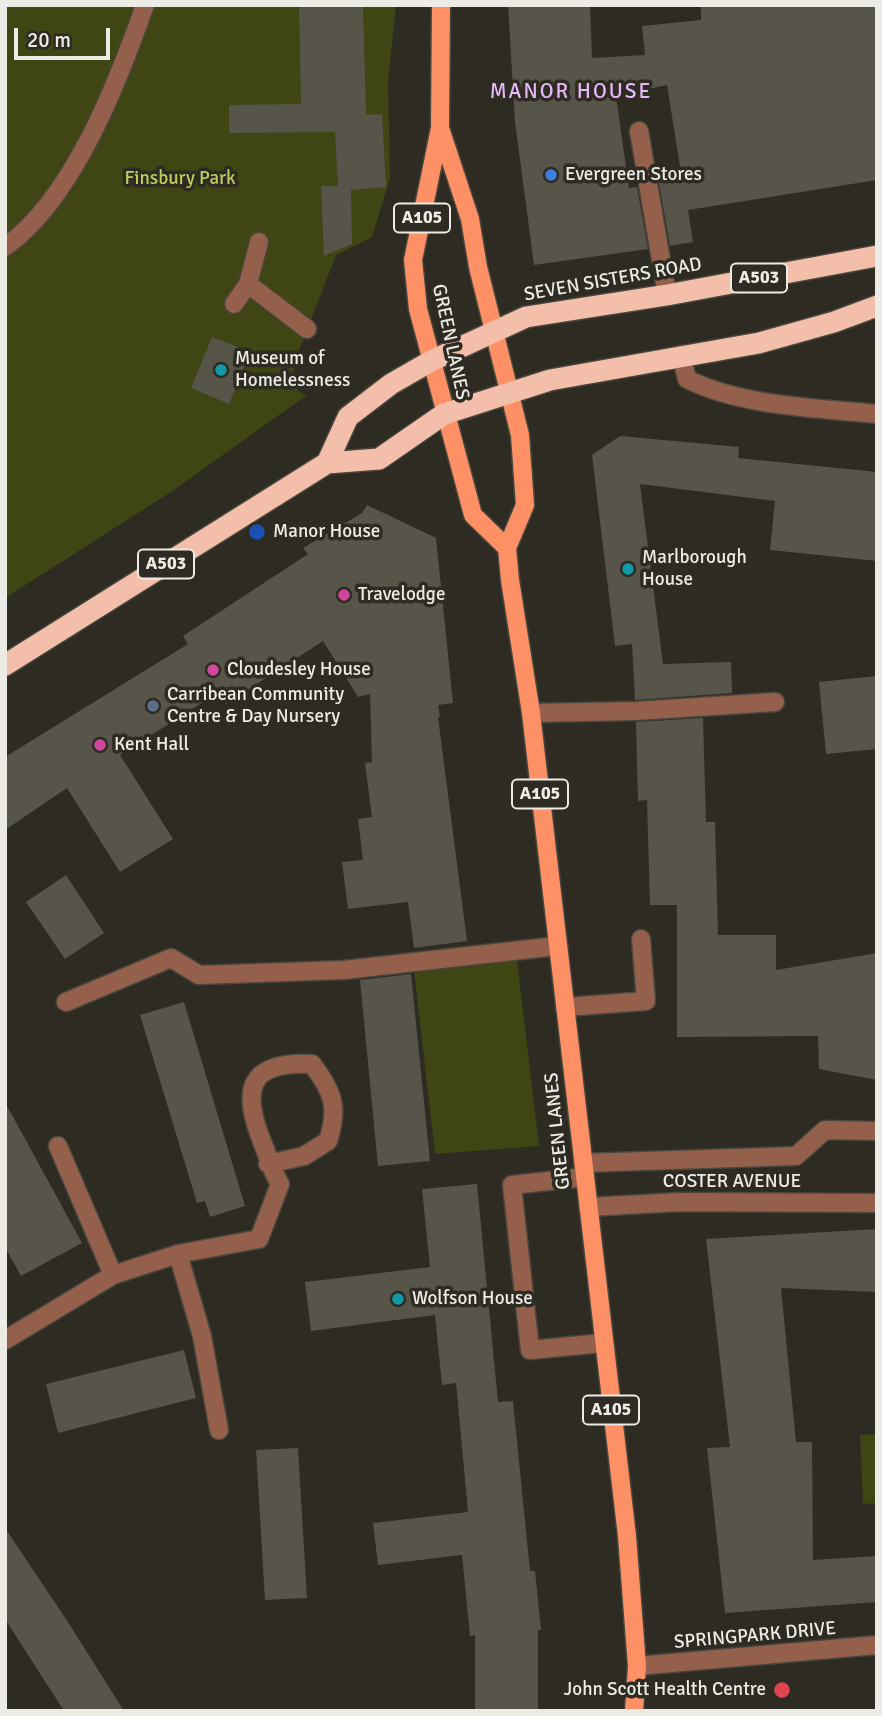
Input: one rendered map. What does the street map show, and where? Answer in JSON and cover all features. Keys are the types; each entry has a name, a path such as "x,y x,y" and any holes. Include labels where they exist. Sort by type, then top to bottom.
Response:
{"highway":[{"name":"SEVEN SISTERS ROAD","path":"327,463 348,417 391,384 431,361 526,317 667,295 877,256"},
{"name":"A503","path":"5,665 327,463 379,459 444,414 550,380 790,336 877,306"}],"main road":[{"name":"GREEN LANES","path":"441,5 440,128 413,260 418,309 473,515 507,548"},
{"name":"GREEN LANES","path":"440,128 470,219 520,435 525,505 507,548 531,713 626,1536 637,1666 634,1711"}],"street":[{"path":"5,247 56,196 82,152 145,5"},
{"path":"639,131 667,295"},
{"path":"234,304 247,284 259,242"},
{"path":"247,284 307,329"},
{"path":"681,355 687,379 707,389 799,406 877,414"},
{"path":"531,713 636,711 775,702"},
{"path":"565,1007 646,1001 641,939"},
{"path":"66,1002 171,958 199,975 212,975 344,970 557,946"},
{"path":"5,1340 113,1275 178,1254 258,1239 280,1184 268,1164 267,1152 252,1117 251,1085 262,1070 288,1063 312,1064 329,1086 334,1121 328,1141 304,1156 268,1164"},
{"path":"603,1343 530,1350 512,1185 584,1170 796,1156 825,1130 877,1130"},
{"path":"58,1146 113,1275"},
{"name":"COSTER AVENUE","path":"588,1207 681,1202 877,1203"},
{"path":"178,1254 202,1336 219,1430"},
{"name":"SPRINGPARK DRIVE","path":"637,1666 877,1646"}],"green space":[{"name":"Finsbury Park","path":"5,5 396,5 388,81 390,178 372,237 336,255 293,366 298,391 307,395 171,492 5,598"},
{"path":"517,960 539,1146 435,1154 414,970"},
{"path":"877,1434 877,1503 863,1504 860,1435"}],"building":[{"path":"299,5 363,5 366,115 382,114 386,187 351,190 352,244 324,256 321,186 338,186 335,132 229,133 229,105 301,104"},
{"path":"508,5 590,5 592,58 645,55 642,26 701,20 701,5 877,5 877,180 688,210 693,242 670,246 659,183 682,179 667,85 616,96 629,188 637,187 648,249 534,265 515,122"},
{"path":"212,337 250,352 229,404 191,388"},
{"path":"620,436 739,447 738,458 877,472 877,561 770,550 775,501 640,484 663,664 731,662 732,693 635,700 632,644 615,646 592,455"},
{"path":"367,505 436,538 453,703 438,705 438,717 467,941 414,948 408,902 348,909 342,862 363,860 358,819 372,817 365,763 372,762 370,694 358,697 323,641 226,704 219,692 120,755 173,839 120,872 67,788 5,830 5,757 188,644 183,636 308,554 303,548 362,513"},
{"path":"877,676 877,749 826,754 819,682"},
{"path":"703,718 706,822 715,822 718,935 776,935 776,970 877,953 877,1080 819,1069 818,1036 677,1037 677,905 650,905 647,800 638,801 636,722"},
{"path":"66,875 104,933 65,959 26,902"},
{"path":"411,974 430,1161 378,1166 360,980"},
{"path":"184,1002 245,1206 210,1217 205,1201 197,1203 140,1015"},
{"path":"5,1102 82,1243 21,1276 5,1247"},
{"path":"477,1184 498,1402 513,1401 530,1571 535,1571 541,1630 538,1630 538,1711 475,1711 475,1635 470,1636 462,1555 378,1565 373,1523 468,1512 456,1383 442,1385 435,1315 311,1331 305,1282 430,1267 422,1189"},
{"path":"877,1229 877,1292 781,1288 796,1442 812,1442 813,1560 877,1556 877,1602 725,1613 707,1448 730,1447 706,1239"},
{"path":"184,1350 196,1398 58,1433 46,1384"},
{"path":"298,1448 307,1598 265,1600 256,1450"},
{"path":"5,1528 124,1711 64,1711 5,1619"}],"place":[{"name":"Evergreen Stores","path":"551,175"},
{"name":"Museum of Homelessness","path":"221,370"},
{"name":"Manor House","path":"257,532"},
{"name":"Marlborough House","path":"628,569"},
{"name":"Travelodge","path":"344,595"},
{"name":"Cloudesley House","path":"213,670"},
{"name":"Carribean Community Centre & Day Nursery","path":"153,706"},
{"name":"Kent Hall","path":"100,745"},
{"name":"Wolfson House","path":"398,1299"},
{"name":"John Scott Health Centre","path":"782,1690"}],"district":[{"name":"MANOR HOUSE","path":"571,92"}]}
